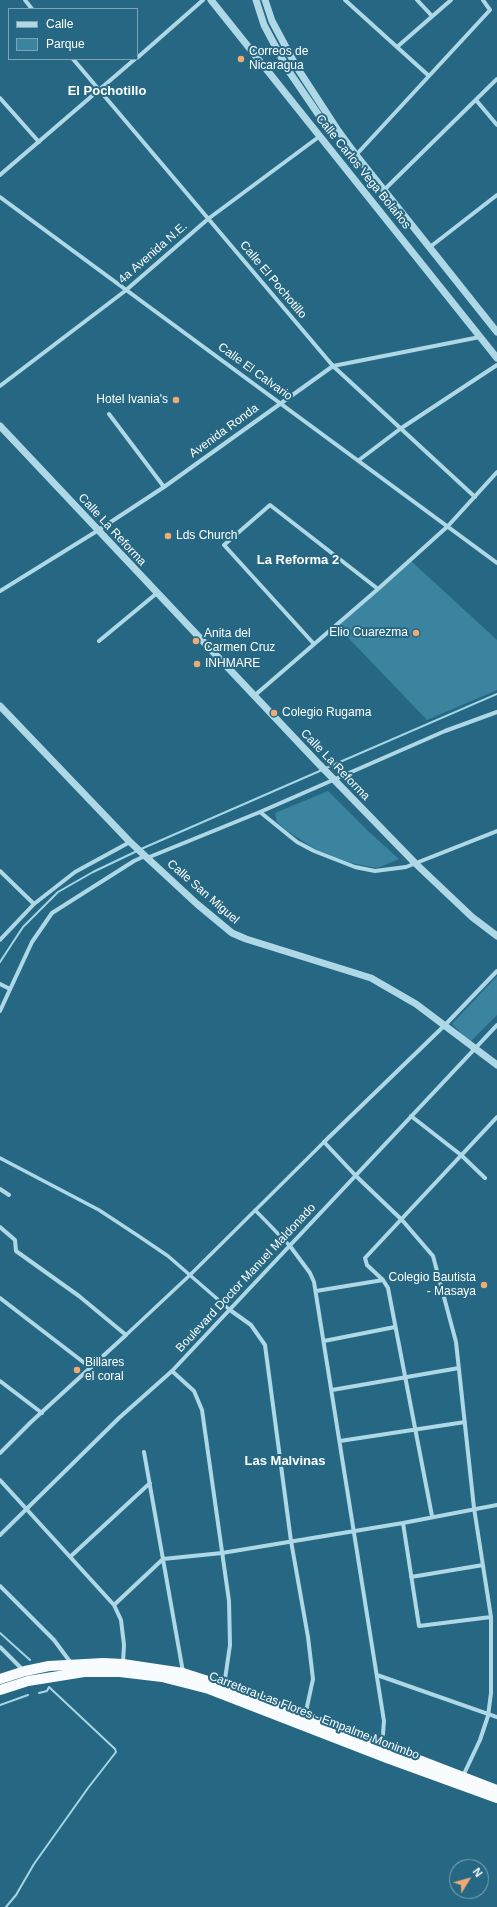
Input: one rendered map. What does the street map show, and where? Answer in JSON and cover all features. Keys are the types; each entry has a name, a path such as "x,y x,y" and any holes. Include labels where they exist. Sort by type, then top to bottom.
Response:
{"highway":[{"name":"Carretera Las Flores - Empalme Monimbo","path":"0,1680 25,1671 71,1664 123,1664 183,1673 224,1686 303,1720 462,1782 497,1790"},
{"name":"Carretera Las Flores - Empalme Monimbo","path":"0,1690 28,1682 84,1672 108,1671 148,1675 210,1689 379,1745 497,1798"}],"street":[{"path":"25,0 31,8"},
{"path":"138,56 203,0"},
{"name":"Calle Carlos Vega Bolaños","path":"211,0 480,337 494,349 497,358"},
{"path":"256,0 264,25 288,70 334,131"},
{"path":"265,0 272,21 334,131"},
{"path":"345,0 429,76"},
{"path":"417,0 432,16"},
{"path":"397,47 450,0"},
{"path":"356,156 490,10 482,0"},
{"name":"Calle El Pochotillo","path":"74,60 333,366 474,497"},
{"path":"0,175 134,60"},
{"path":"384,190 497,79"},
{"path":"0,98 39,142"},
{"path":"476,100 497,125"},
{"path":"321,138 334,131"},
{"name":"Calle Carlos Vega Bolaños","path":"334,131 384,190 497,332"},
{"name":"4a Avenida N.E.","path":"0,386 125,291 208,219 321,138"},
{"path":"430,247 497,195"},
{"name":"Calle El Calvario","path":"0,197 125,291 281,402 497,563"},
{"name":"Avenida Ronda","path":"0,591 97,531 164,486 333,366 480,337"},
{"path":"359,460 400,429 497,365"},
{"path":"109,414 164,486"},
{"name":"Calle La Reforma","path":"0,426 97,531 332,778 415,863 472,917 497,936"},
{"path":"254,696 378,589 448,526 497,472"},
{"path":"314,644 224,545 270,505 378,589"},
{"path":"99,641 157,593"},
{"name":"Calle San Miguel","path":"0,706 144,856 232,933 246,939 371,978 391,988 445,1025 497,1065"},
{"path":"0,1011 8,988 32,942 52,913 134,860 260,812 332,778 445,731 497,712"},
{"path":"260,812 297,842 314,851 355,867 375,871 397,869 497,831"},
{"path":"0,940 34,904 75,872 132,843"},
{"path":"0,871 34,904"},
{"path":"0,1453 42,1412 190,1275 445,1025 497,971"},
{"path":"0,984 8,988"},
{"name":"Boulevard Doctor Manuel Maldonado","path":"0,1535 119,1418 172,1371 497,1025"},
{"path":"411,1116 461,1156 484,1178"},
{"path":"432,1516 388,1288 383,1280 367,1265 365,1258 497,1117"},
{"path":"324,1142 356,1176 402,1220 433,1256 456,1342 474,1508 491,1617 491,1693 488,1716 480,1740 462,1782"},
{"path":"0,1158 98,1210 168,1256 230,1310 251,1325 265,1345 291,1541 308,1637 313,1679 303,1720"},
{"path":"0,1189 9,1195"},
{"path":"255,1210 290,1246 310,1273 316,1291 384,1721 384,1734 379,1745"},
{"path":"0,1227 15,1240 16,1251 79,1296 126,1335"},
{"path":"316,1291 383,1280"},
{"path":"0,1298 91,1368"},
{"path":"324,1341 395,1327"},
{"path":"332,1390 459,1368"},
{"path":"172,1371 194,1392 202,1410 229,1601 230,1645 224,1686"},
{"path":"0,1381 42,1412"},
{"path":"340,1441 465,1422"},
{"path":"144,1452 183,1673"},
{"path":"0,1480 114,1605 121,1620 124,1645 123,1664"},
{"path":"70,1557 150,1483"},
{"path":"114,1605 163,1559 222,1553 403,1523 432,1516 497,1505"},
{"path":"403,1523 419,1626 491,1617"},
{"path":"411,1577 483,1565"},
{"path":"0,1586 54,1640 71,1664"},
{"path":"0,1647 25,1671 28,1682"},
{"path":"376,1675 497,1718"}],"green space":[{"name":"Elio Cuarezma","path":"410,560 497,640 497,690 427,720 336,625"},
{"path":"328,791 368,831 399,859 377,868 351,863 315,849 286,830 277,822 275,813"},
{"path":"497,976 497,1015 470,1042 452,1024"}],"waterway":[{"path":"326,768 497,694"},
{"path":"141,849 322,770"},
{"path":"0,962 23,927 58,892 93,872 137,851"},
{"path":"0,1633 30,1660"},
{"path":"6,1907 16,1895 34,1864 88,1788 116,1752 115,1749 49,1687 47,1691 39,1693"},
{"path":"0,1705 28,1695"}],"place":[{"name":"Correos de Nicaragua","path":"241,59"},
{"name":"Hotel Ivania's","path":"176,400"},
{"name":"Lds Church","path":"168,536"},
{"name":"Elio Cuarezma","path":"416,633"},
{"name":"Anita del Carmen Cruz","path":"196,641"},
{"name":"INHMARE","path":"197,664"},
{"name":"Colegio Rugama","path":"274,713"},
{"name":"Colegio Bautista - Masaya","path":"484,1285"},
{"name":"Billares el coral","path":"77,1370"}],"district":[{"name":"El Pochotillo","path":"107,91"},
{"name":"La Reforma 2","path":"298,560"},
{"name":"Las Malvinas","path":"285,1461"}]}
